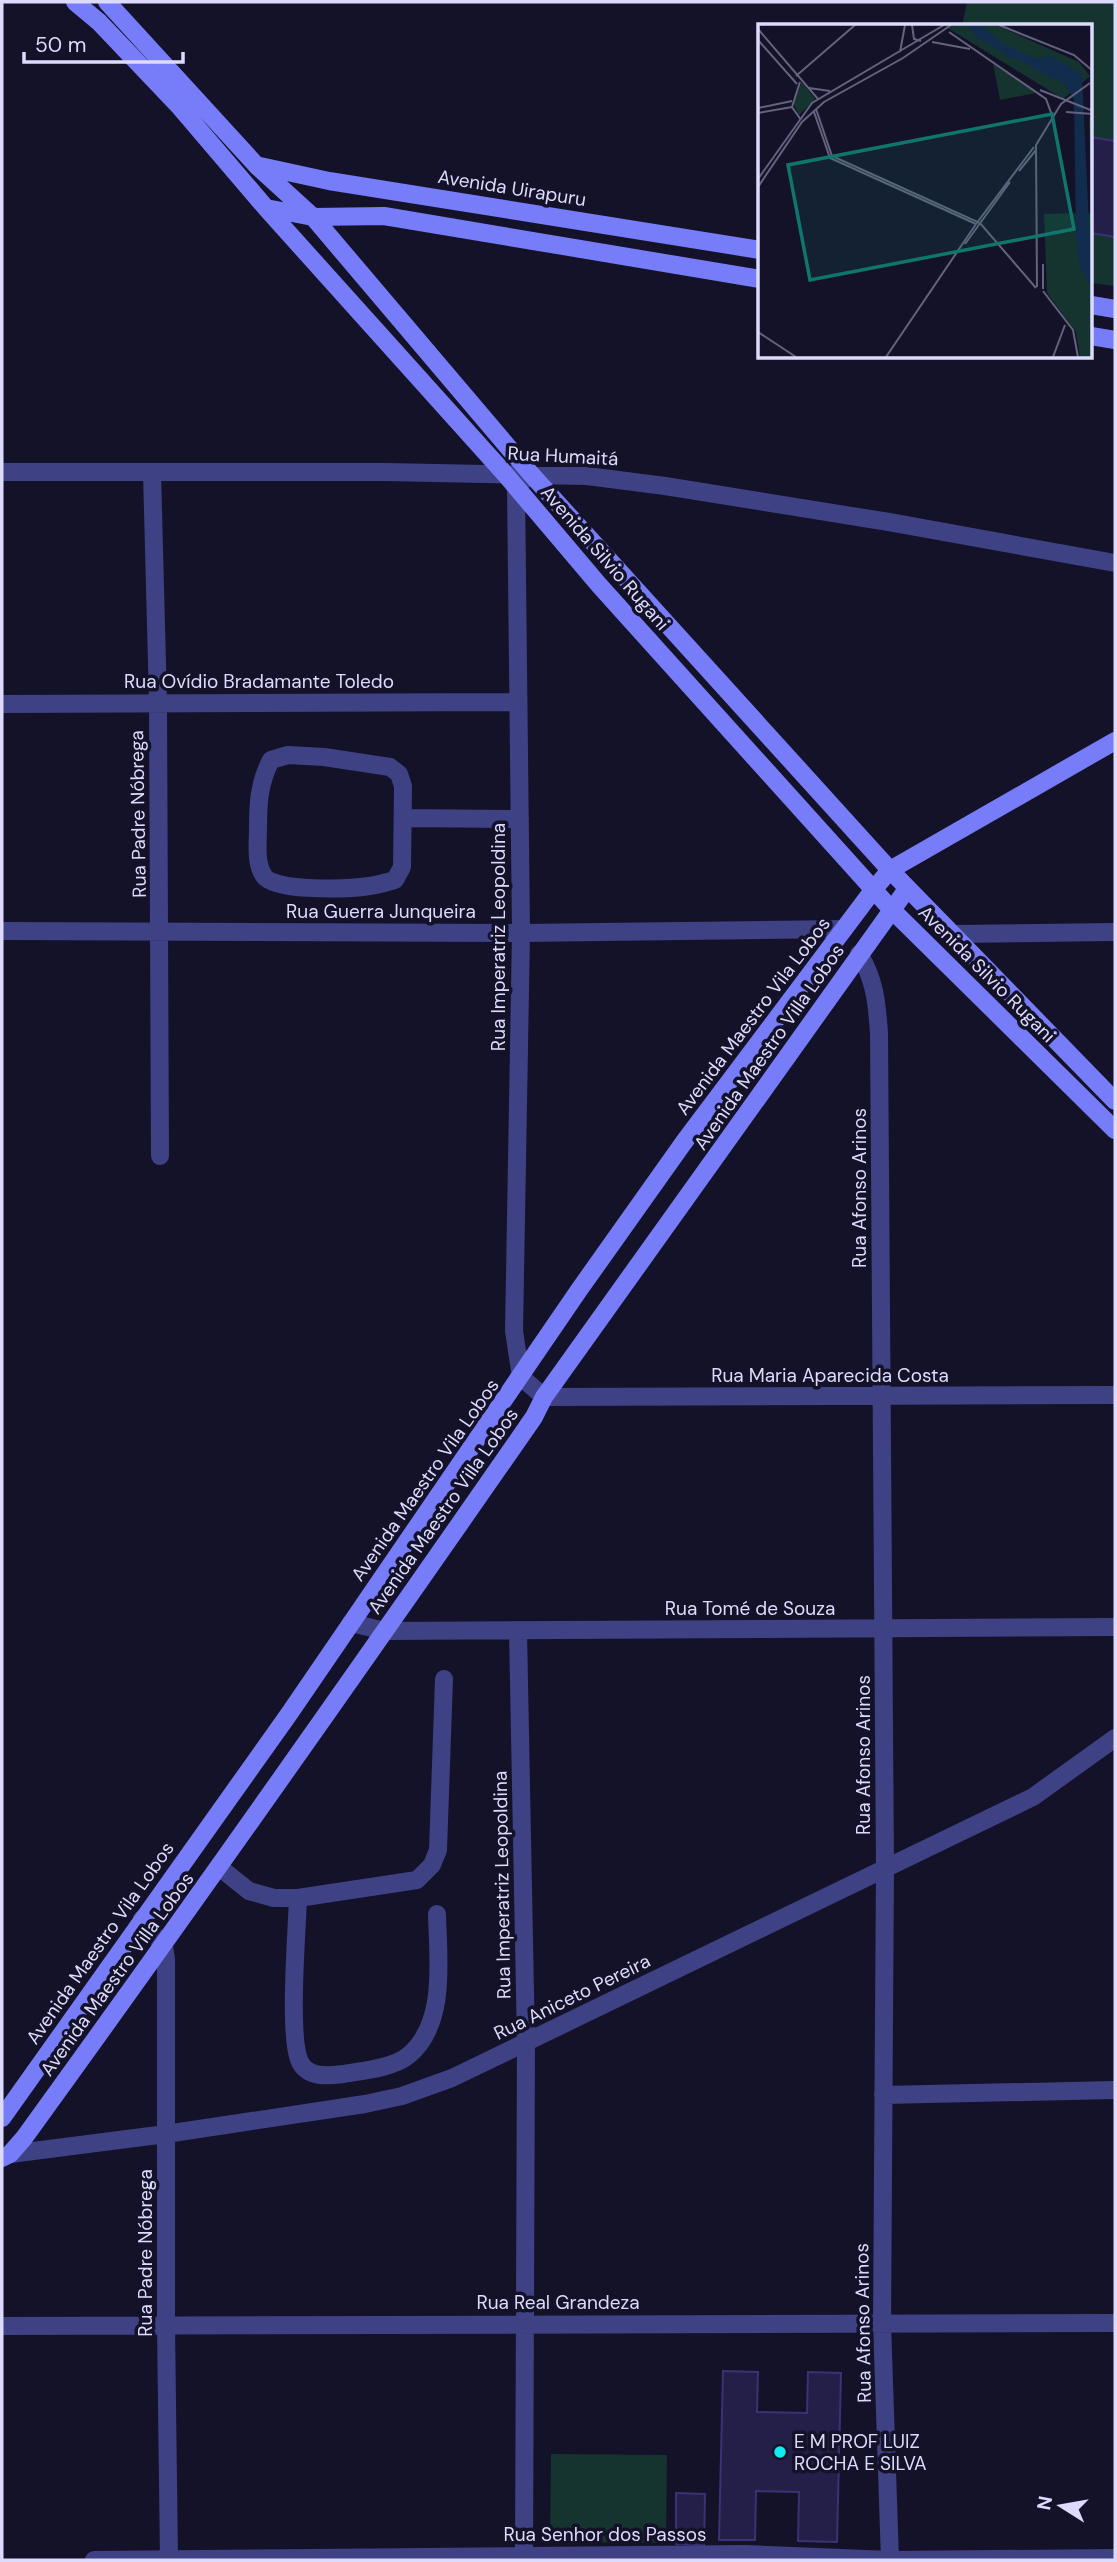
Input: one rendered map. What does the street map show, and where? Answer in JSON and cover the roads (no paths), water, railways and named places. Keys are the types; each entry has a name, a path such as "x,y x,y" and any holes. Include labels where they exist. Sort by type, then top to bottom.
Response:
{"street":[{"name":"Avenida Silvio Rugani","path":"75,2 99,22 178,105 266,208 510,481 598,585 891,909 1115,1130"},
{"name":"Avenida Silvio Rugani","path":"107,2 257,166 313,217 531,474 907,889 1115,1101"},
{"name":"Avenida Uirapuru","path":"257,166 329,181 758,250"},
{"path":"266,208 313,217 384,216 758,279"},
{"path":"1092,305 1115,309"},
{"path":"1092,336 1115,340"},
{"name":"Rua Humaitá","path":"2,472 152,472 510,481 531,474 587,476 876,520 1115,563"},
{"name":"Rua Padre Nóbrega","path":"152,472 158,702 160,1156"},
{"name":"Rua Imperatriz Leopoldina","path":"510,481 521,933 514,1331 521,1377"},
{"name":"Rua Ovídio Bradamante Toledo","path":"2,704 517,702"},
{"path":"890,870 1115,741"},
{"path":"288,755 324,757 390,768 398,774 403,786 404,818 402,867 395,880 370,886 311,888 277,885 265,879 259,864 261,779 271,760 288,755"},
{"path":"404,818 520,819"},
{"name":"Avenida Maestro Vila Lobos","path":"2,2118 351,1623 684,1142 890,870"},
{"name":"Avenida Maestro Villa Lobos","path":"6,2156 24,2138 164,1946 386,1631 534,1417 544,1397 907,889"},
{"name":"Rua Guerra Junqueira","path":"2,931 521,933 844,929"},
{"path":"954,934 1115,932"},
{"name":"Rua Afonso Arinos","path":"859,954 872,978 879,1033 885,1867 882,2323 890,2560"},
{"path":"521,1377 544,1397"},
{"name":"Rua Maria Aparecida Costa","path":"544,1397 1115,1395"},
{"name":"Rua Tomé de Souza","path":"351,1623 386,1631 1115,1627"},
{"name":"Rua Imperatriz Leopoldina","path":"518,1630 526,2044 524,2558"},
{"path":"219,1867 248,1891 274,1898 298,1898 417,1880 432,1866 438,1850 444,1679"},
{"name":"Rua Aniceto Pereira","path":"6,2156 365,2104 402,2096 452,2078 1033,1797 1115,1738"},
{"path":"298,1898 295,2028 297,2053 302,2065 313,2073 328,2076 380,2068 408,2056 431,2026 438,1981 437,1914"},
{"path":"142,1919 164,1946"},
{"name":"Rua Padre Nóbrega","path":"164,1946 169,2559"},
{"path":"883,2095 1115,2090"},
{"name":"Rua Real Grandeza","path":"2,2326 1115,2323"},
{"name":"Rua Senhor dos Passos","path":"94,2560 744,2554 890,2560 1115,2558"}],"place":[{"name":"E M PROF LUIZ ROCHA E SILVA","path":"780,2452"}]}
